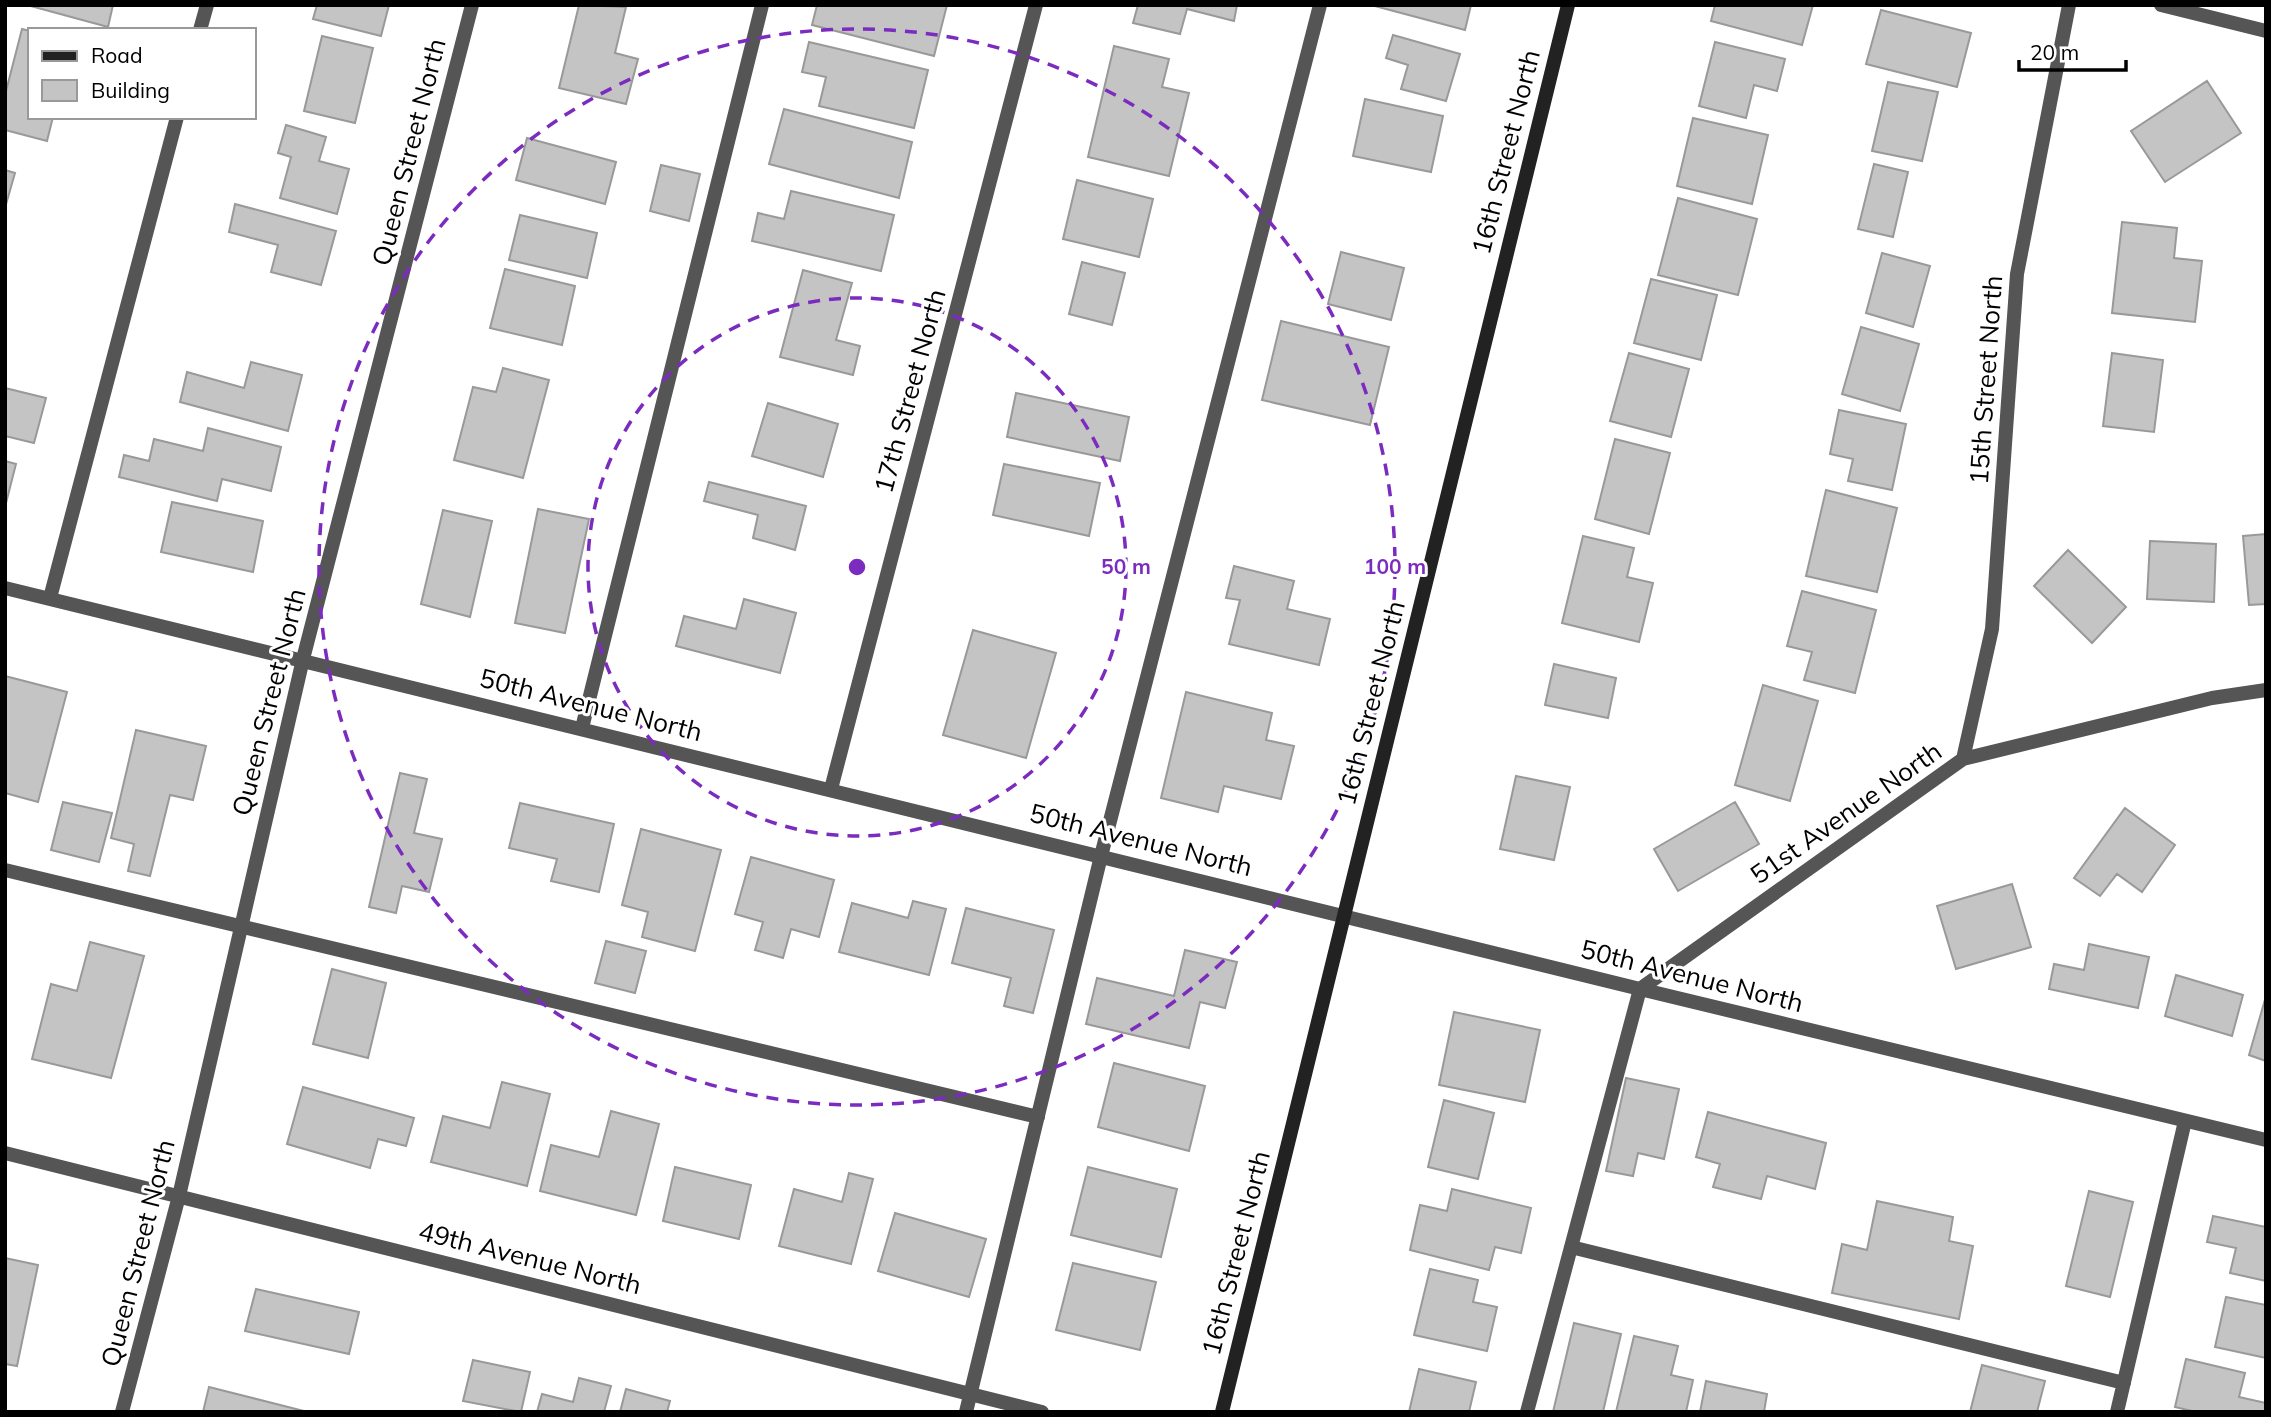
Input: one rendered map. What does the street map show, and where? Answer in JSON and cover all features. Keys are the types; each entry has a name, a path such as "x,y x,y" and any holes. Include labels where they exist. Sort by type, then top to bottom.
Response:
{"street":[{"path":"201,28 207,5"},
{"name":"Queen Street North","path":"122,1412 179,1196 303,659 472,5"},
{"path":"582,728 762,5"},
{"name":"17th Street North","path":"831,789 1037,5"},
{"path":"965,1412 1101,856 1320,5"},
{"name":"16th Street North","path":"1222,1412 1568,5"},
{"name":"15th Street North","path":"1963,759 1992,629 2017,274 2069,5"},
{"path":"2161,5 2266,31"},
{"path":"50,598 176,119"},
{"name":"50th Avenue North","path":"5,588 2266,1140"},
{"name":"51st Avenue North","path":"1640,989 1963,759 2212,698 2266,690"},
{"path":"5,870 1038,1117"},
{"path":"1528,1412 1640,989"},
{"path":"2117,1412 2185,1121"},
{"name":"49th Avenue North","path":"5,1153 1042,1412"},
{"path":"1572,1247 2124,1383"}],"building":[{"path":"27,5 113,5 108,27"},
{"path":"317,5 389,5 381,36 313,19"},
{"path":"579,5 626,7 615,53 638,59 626,104 559,88"},
{"path":"817,5 947,5 934,56 812,25"},
{"path":"1138,5 1237,5 1234,21 1187,9 1180,34 1133,23"},
{"path":"1371,5 1471,5 1465,30"},
{"path":"1715,5 1813,5 1802,45 1711,21"},
{"path":"1881,10 1971,33 1957,87 1866,64"},
{"path":"22,29 28,30 28,119 52,119 47,141 5,130 5,95"},
{"path":"1393,35 1460,54 1446,101 1401,89 1408,65 1386,58"},
{"path":"322,36 373,48 355,123 304,111"},
{"path":"809,42 928,70 914,128 819,106 826,77 802,72"},
{"path":"1715,42 1785,59 1777,91 1754,85 1746,118 1699,106"},
{"path":"1114,46 1169,59 1162,87 1189,93 1169,176 1088,157"},
{"path":"2207,81 2241,133 2165,182 2131,131"},
{"path":"1888,82 1938,92 1922,161 1872,151"},
{"path":"1365,99 1443,116 1431,172 1353,156"},
{"path":"784,109 912,142 899,198 769,164"},
{"path":"1693,118 1768,135 1752,204 1677,186"},
{"path":"286,125 326,137 319,161 349,169 337,214 280,198 291,157 278,153"},
{"path":"527,138 616,162 605,204 516,180"},
{"path":"1874,164 1908,172 1893,237 1858,229"},
{"path":"661,165 700,174 689,221 650,211"},
{"path":"5,170 15,173 5,208"},
{"path":"1077,180 1153,199 1139,257 1063,239"},
{"path":"791,191 894,215 881,271 752,241 758,213 784,219"},
{"path":"1678,198 1757,219 1738,295 1658,275"},
{"path":"235,204 336,231 321,285 271,272 278,245 229,232"},
{"path":"520,215 597,233 587,278 509,260"},
{"path":"2122,222 2177,228 2174,258 2202,261 2195,322 2112,313"},
{"path":"1341,252 1404,268 1391,320 1328,304"},
{"path":"1882,253 1930,266 1913,327 1866,313"},
{"path":"1082,262 1125,273 1112,325 1069,314"},
{"path":"505,269 575,286 562,345 490,328"},
{"path":"803,270 852,283 836,340 860,346 853,375 780,357"},
{"path":"1651,279 1717,295 1701,360 1634,343"},
{"path":"1281,321 1389,347 1370,425 1262,400"},
{"path":"1861,327 1919,344 1900,411 1842,394"},
{"path":"1629,353 1689,369 1671,437 1610,421"},
{"path":"2112,353 2163,360 2154,432 2103,426"},
{"path":"251,362 302,375 288,431 180,402 187,372 244,388"},
{"path":"503,368 549,380 523,478 454,460 473,387 496,392"},
{"path":"5,388 46,398 34,443 5,436"},
{"path":"1016,393 1129,417 1120,461 1007,437"},
{"path":"768,403 838,424 823,477 752,456"},
{"path":"1839,410 1906,424 1892,490 1848,481 1853,459 1830,454"},
{"path":"208,428 281,447 271,491 222,479 217,501 119,477 124,455 149,461 154,439 203,451"},
{"path":"1615,439 1670,453 1649,534 1595,519"},
{"path":"5,461 16,464 5,507"},
{"path":"1004,464 1100,483 1089,536 993,515"},
{"path":"709,482 806,506 795,550 753,538 758,515 704,501"},
{"path":"1826,490 1897,508 1877,592 1806,576"},
{"path":"172,502 263,521 253,572 161,552"},
{"path":"538,509 589,519 565,633 515,623"},
{"path":"443,510 492,521 470,617 421,604"},
{"path":"2266,534 2266,604 2249,605 2243,536"},
{"path":"1583,536 1634,548 1627,577 1653,583 1639,642 1562,623"},
{"path":"2150,541 2216,544 2214,602 2147,599"},
{"path":"2068,550 2126,607 2092,643 2034,586"},
{"path":"1234,566 1294,581 1287,609 1330,619 1319,665 1229,644 1240,600 1226,598"},
{"path":"1802,591 1876,610 1855,693 1804,680 1812,652 1787,646"},
{"path":"744,599 796,613 780,673 676,646 684,616 736,629"},
{"path":"973,630 1056,653 1026,758 943,735"},
{"path":"1554,664 1616,678 1608,718 1545,705"},
{"path":"5,676 67,692 38,802 5,793"},
{"path":"1763,685 1818,701 1790,801 1735,785"},
{"path":"1186,692 1272,713 1266,740 1294,746 1281,799 1224,786 1218,812 1161,798"},
{"path":"136,730 206,746 193,800 170,795 150,876 128,871 134,844 111,838"},
{"path":"400,773 427,779 414,833 442,839 429,892 402,886 396,913 369,907"},
{"path":"1516,776 1570,787 1554,860 1500,849"},
{"path":"63,802 112,813 99,862 51,850"},
{"path":"1735,802 1759,844 1678,891 1654,849"},
{"path":"520,803 614,824 599,892 551,881 557,859 509,848"},
{"path":"2125,808 2175,845 2142,892 2117,874 2100,896 2074,878"},
{"path":"641,829 721,850 695,951 642,937 648,912 622,905"},
{"path":"751,857 834,880 819,937 791,929 783,958 755,950 763,922 735,914"},
{"path":"2012,884 2031,947 1956,969 1937,906"},
{"path":"913,901 946,909 929,975 839,952 852,903 908,918"},
{"path":"966,908 1054,930 1033,1013 1004,1006 1011,978 952,963"},
{"path":"606,941 646,951 635,993 595,983"},
{"path":"90,942 144,956 111,1078 32,1059 51,984 77,991"},
{"path":"2089,944 2149,957 2138,1008 2049,989 2054,964 2084,970"},
{"path":"1185,950 1237,962 1225,1008 1200,1002 1189,1048 1086,1024 1097,978 1174,996"},
{"path":"332,969 386,983 368,1058 313,1044"},
{"path":"2176,975 2243,995 2232,1036 2165,1016"},
{"path":"2266,996 2266,1061 2249,1055"},
{"path":"1454,1012 1540,1030 1525,1102 1439,1085"},
{"path":"1114,1063 1205,1086 1189,1151 1098,1127"},
{"path":"1626,1078 1679,1089 1664,1159 1638,1153 1633,1176 1606,1171"},
{"path":"502,1082 550,1094 527,1186 431,1162 443,1116 490,1128"},
{"path":"303,1087 414,1118 406,1146 378,1139 370,1168 287,1144"},
{"path":"1444,1100 1494,1113 1478,1179 1428,1167"},
{"path":"611,1111 659,1124 636,1215 540,1191 551,1145 599,1157"},
{"path":"1708,1112 1826,1143 1815,1189 1767,1176 1761,1199 1713,1187 1720,1164 1696,1157"},
{"path":"675,1167 751,1185 739,1239 663,1221"},
{"path":"1088,1167 1177,1189 1161,1257 1071,1235"},
{"path":"849,1173 873,1179 851,1264 779,1246 794,1189 842,1202"},
{"path":"1452,1189 1531,1208 1521,1253 1495,1247 1489,1270 1410,1250 1420,1205 1447,1211"},
{"path":"2089,1191 2133,1202 2110,1297 2066,1286"},
{"path":"1877,1201 1953,1217 1949,1241 1973,1246 1959,1319 1832,1293 1842,1244 1867,1250"},
{"path":"895,1213 986,1239 969,1297 878,1271"},
{"path":"2213,1216 2266,1227 2266,1281 2230,1273 2236,1248 2207,1242"},
{"path":"5,1258 38,1265 17,1366 5,1364"},
{"path":"1073,1263 1156,1282 1140,1350 1056,1330"},
{"path":"1430,1269 1478,1280 1473,1302 1497,1307 1487,1351 1414,1335"},
{"path":"256,1289 359,1312 349,1354 245,1331"},
{"path":"2226,1297 2266,1305 2266,1358 2215,1347"},
{"path":"1574,1323 1621,1334 1603,1412 1553,1412"},
{"path":"1634,1336 1678,1346 1671,1375 1693,1380 1686,1412 1616,1412"},
{"path":"2186,1359 2245,1373 2239,1397 2266,1403 2266,1412 2196,1412 2175,1407"},
{"path":"473,1360 530,1372 521,1412 463,1401"},
{"path":"1982,1365 2045,1381 2037,1412 1970,1412"},
{"path":"1419,1369 1476,1382 1469,1412 1409,1412"},
{"path":"579,1378 611,1386 604,1412 537,1412 542,1394 573,1402"},
{"path":"1706,1381 1767,1394 1764,1412 1700,1412"},
{"path":"209,1387 304,1411 304,1412 203,1412"},
{"path":"626,1389 670,1401 667,1412 620,1412"}]}
